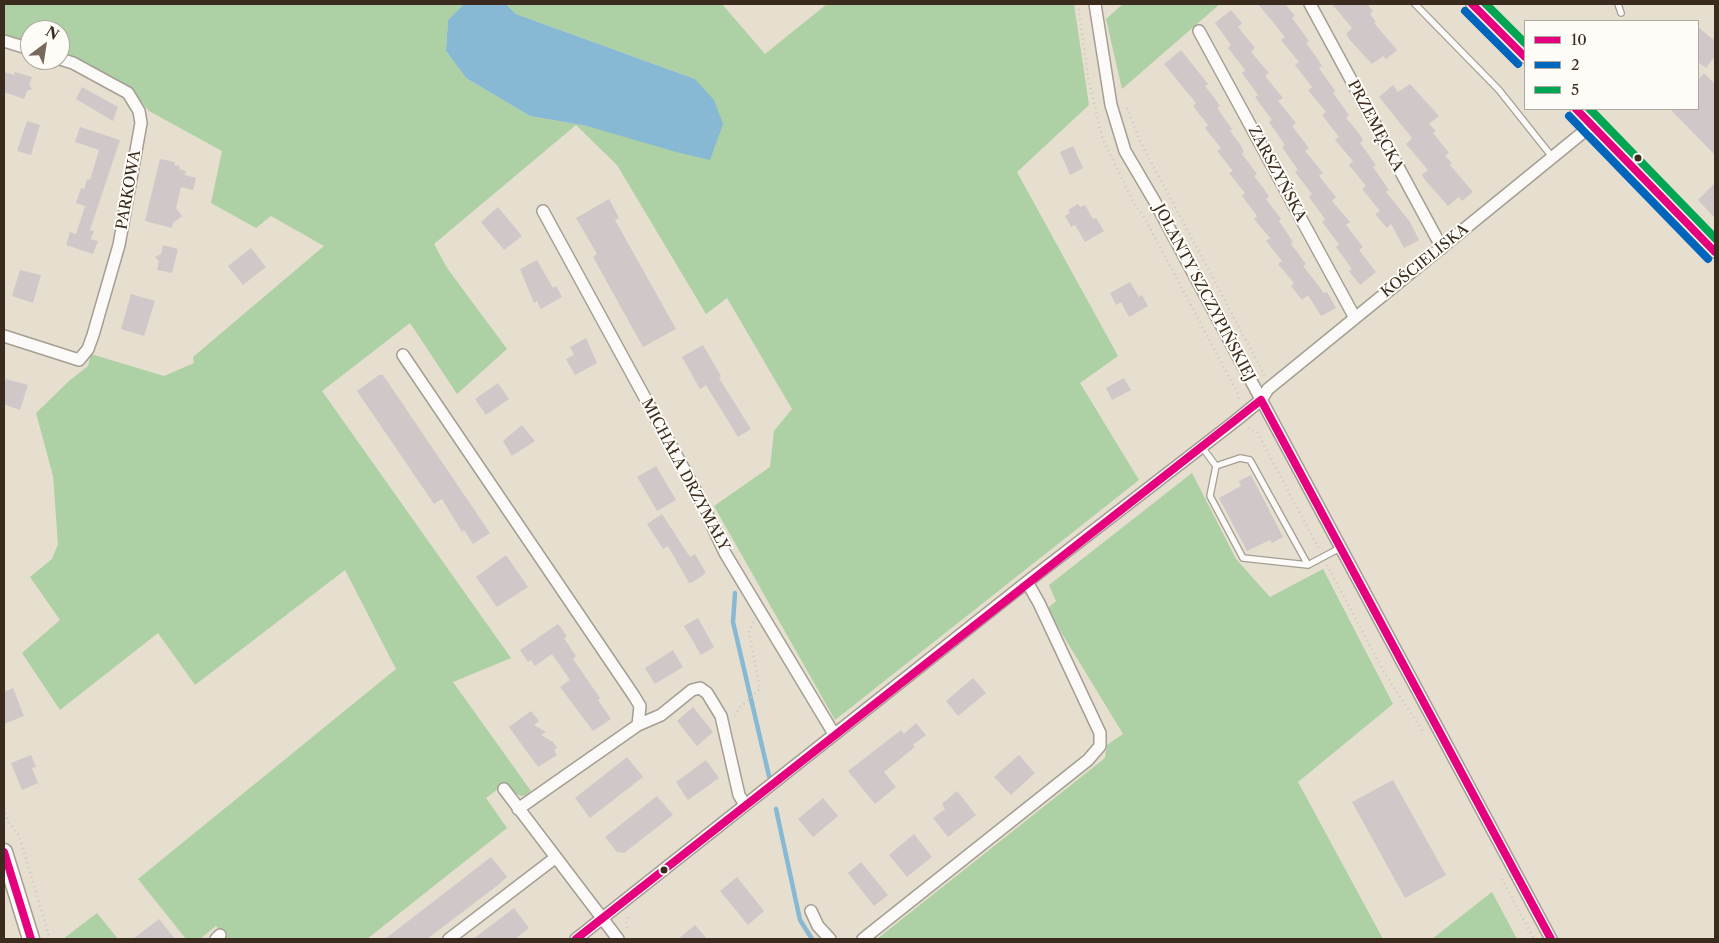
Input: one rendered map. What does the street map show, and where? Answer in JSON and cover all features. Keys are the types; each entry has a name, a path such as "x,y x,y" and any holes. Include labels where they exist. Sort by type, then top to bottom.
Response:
{"street":[{"name":"JOLANTY SZCZYPIŃSKIEJ","path":"1095,4 1111,105 1125,151 1155,202 1403,667 1440,729 1551,939"},
{"name":"PRZEMĘCKA","path":"1310,4 1442,248"},
{"path":"1472,4 1524,57"},
{"name":"ZARSZYŃSKA","path":"1199,31 1355,318"},
{"path":"4,41 20,47"},
{"name":"PARKOWA","path":"4,336 79,360 88,348 93,335 119,244 141,123 139,111 128,94 70,62"},
{"path":"1577,110 1715,252"},
{"name":"KOŚCIELISKA","path":"576,939 1026,582 1261,400 1271,386 1592,126"},
{"name":"MICHAŁA DRZYMAŁY","path":"543,211 698,496 725,552 834,734"},
{"path":"403,355 634,696 640,706 638,725"},
{"path":"863,939 1088,760 1100,746 1100,733 1039,603 1026,582"},
{"path":"518,809 638,725 661,715 692,690 700,688 707,693 721,716 739,795 745,804"},
{"path":"504,789 618,939"},
{"path":"4,852 31,939"},
{"path":"450,939 556,858"},
{"path":"811,911 818,926 830,939"}],"lane":[{"path":"1415,4 1499,90 1553,158"},
{"path":"1618,4 1621,13"},
{"path":"1202,447 1216,466 1210,496 1243,558 1308,565 1340,548"},
{"path":"1216,466 1240,458 1250,460 1308,565"}],"path":[{"path":"1125,101 1140,141 1271,386"},
{"path":"1241,431 1249,428 1257,432 1385,674 1428,739"},
{"path":"746,701 760,689 749,632 754,619 761,612"},
{"path":"4,808 8,822 19,834 50,939"},
{"path":"1501,876 1534,939"}],"green space":[{"path":"4,4 464,4 448,20 446,51 466,78 530,116 587,126 695,79 516,14 506,4 722,4 765,54 827,4 1074,4 1089,105 1017,172 1118,356 1080,383 1139,480 835,720 714,506 770,467 774,431 792,409 727,298 706,314 617,165 576,125 434,244 447,268 507,349 457,394 410,323 322,391 511,658 453,682 531,791 521,796 515,793 506,783 486,798 507,828 367,939 227,939 216,926 200,939 186,939 138,879 396,669 345,570 195,685 158,633 60,710 22,653 60,620 30,577 52,559 58,544 53,476 36,413 69,381 88,366 91,354 164,376 194,363 193,357 324,246 271,216 256,228 211,203 222,151 149,111 132,90 70,56 70,20 20,20 20,40 4,34"},
{"path":"1123,4 1220,4 1122,89 1106,19"},
{"path":"1192,473 1236,559 1270,597 1323,569 1393,704 1298,782 1383,939 877,939 1105,758 1107,745 1123,734 1047,609 1056,601 1049,585"},
{"path":"1492,892 1517,939 1432,939"},
{"path":"97,913 118,939 63,939"}],"water":[{"path":"464,4 506,4 516,14 695,79 714,100 723,124 710,160 587,126 530,116 466,78 446,51 448,20"}],"building":[{"path":"1258,4 1285,4 1295,16 1292,18 1309,41 1306,43 1322,66 1319,68 1335,91 1333,93 1349,115 1346,118 1363,140 1360,143 1376,165 1373,167 1389,190 1386,192 1410,222 1419,240 1404,248 1391,224 1387,228 1375,214 1380,211 1362,189 1366,186 1349,165 1353,161 1335,140 1339,137 1322,115 1326,112 1308,90 1312,87 1295,65 1299,62 1281,40 1285,37"},
{"path":"1332,4 1367,4 1373,11 1370,14 1376,22 1374,23 1397,50 1386,59 1383,56 1372,64 1349,39 1346,34 1352,28"},
{"path":"1231,10 1242,23 1238,27 1255,48 1251,52 1269,73 1265,76 1283,98 1278,101 1296,123 1292,126 1309,148 1305,151 1323,173 1319,176 1336,197 1332,201 1350,222 1346,225 1363,247 1359,250 1376,272 1360,285 1349,271 1352,269 1336,247 1339,244 1322,222 1325,219 1309,197 1312,194 1295,172 1298,170 1282,147 1285,145 1269,122 1272,120 1255,97 1258,95 1242,73 1245,70 1228,48 1231,45 1215,23"},
{"path":"1699,28 1715,41 1715,56 1706,68 1699,63"},
{"path":"1181,50 1208,84 1205,86 1220,106 1217,108 1232,129 1230,131 1244,152 1242,154 1257,174 1254,176 1269,197 1266,199 1281,219 1279,221 1293,242 1291,244 1306,264 1303,266 1324,293 1327,292 1336,308 1321,316 1308,295 1302,300 1291,286 1294,283 1278,264 1282,261 1266,241 1270,238 1254,219 1257,216 1242,196 1245,193 1229,173 1233,171 1217,151 1221,148 1205,128 1208,125 1193,106 1196,103 1164,64"},
{"path":"4,72 14,75 15,72 32,77 29,85 32,89 27,91 24,99 4,92"},
{"path":"1704,73 1715,84 1715,155 1671,110 1699,110 1699,79"},
{"path":"1410,84 1439,116 1429,124 1436,131 1433,133 1449,153 1445,156 1452,163 1450,165 1473,192 1462,201 1459,197 1448,206 1425,180 1422,175 1428,170 1406,144 1412,138 1379,97 1393,85 1398,92"},
{"path":"82,87 118,107 113,121 76,99"},
{"path":"27,121 40,125 31,155 17,151"},
{"path":"80,127 120,140 90,230 94,231 91,239 98,241 93,254 66,245 70,232 76,234 85,206 76,203 81,188 84,189 87,179 90,180 99,150 75,142"},
{"path":"1073,146 1083,168 1070,175 1060,152"},
{"path":"160,159 175,162 174,165 180,166 179,169 186,171 185,175 196,178 193,190 181,187 176,208 182,216 173,223 172,228 145,221"},
{"path":"1715,183 1715,218 1698,200"},
{"path":"609,199 619,218 615,220 676,329 643,347 593,257 597,254 576,218"},
{"path":"1078,204 1080,207 1085,205 1093,219 1096,218 1104,231 1085,242 1075,225 1071,227 1065,216 1070,213 1068,210"},
{"path":"498,207 522,236 504,250 481,222"},
{"path":"163,245 178,249 172,273 157,270 159,261 155,257 161,254"},
{"path":"251,248 266,267 243,285 228,266"},
{"path":"537,260 553,288 556,286 562,297 541,309 537,301 534,303 520,269"},
{"path":"20,270 41,275 33,303 12,296"},
{"path":"1130,282 1139,297 1142,295 1148,306 1129,317 1121,302 1116,305 1110,293"},
{"path":"131,294 155,301 144,336 121,329"},
{"path":"586,338 597,363 575,375 566,359 574,355 570,347"},
{"path":"703,345 721,376 719,378 751,429 738,437 706,385 700,389 682,357"},
{"path":"379,375 383,375 490,533 473,544 464,530 462,532 442,499 434,504 357,391"},
{"path":"1124,378 1131,390 1112,400 1106,388"},
{"path":"6,379 28,385 20,410 4,404"},
{"path":"498,383 509,399 486,415 475,399"},
{"path":"522,425 535,441 512,456 503,441"},
{"path":"656,466 676,500 657,511 637,477"},
{"path":"1251,475 1283,537 1272,543 1270,540 1247,551 1219,498 1241,486 1239,481"},
{"path":"662,514 690,557 695,554 706,573 693,582 689,583 668,546 663,549 647,524"},
{"path":"506,555 528,587 497,607 476,577"},
{"path":"698,618 714,647 701,655 684,626"},
{"path":"558,624 567,636 564,638 576,656 573,659 600,698 598,700 611,719 593,731 560,687 570,680 552,654 535,666 531,660 528,662 520,650"},
{"path":"673,650 683,667 655,684 645,668"},
{"path":"973,678 986,693 958,716 946,701"},
{"path":"13,688 24,716 4,724 4,692"},
{"path":"693,707 713,732 697,746 677,721"},
{"path":"531,711 539,721 534,725 546,732 541,735 553,742 557,748 554,750 557,755 538,767 509,727"},
{"path":"916,723 926,735 913,745 915,747 884,772 896,787 875,804 848,771 901,730 904,734"},
{"path":"31,755 36,767 32,768 38,783 22,790 11,763"},
{"path":"1019,755 1035,773 1011,795 994,777"},
{"path":"627,757 643,777 590,818 575,798"},
{"path":"706,760 719,778 688,800 676,782"},
{"path":"1393,780 1446,875 1405,898 1352,802"},
{"path":"957,791 976,815 948,837 933,818 945,809 942,804"},
{"path":"657,796 673,815 624,853 617,852 605,837"},
{"path":"823,798 838,816 813,837 798,819"},
{"path":"914,834 932,857 907,877 889,855"},
{"path":"491,857 507,877 498,885 427,939 385,939"},
{"path":"861,862 888,895 874,906 848,873"},
{"path":"737,877 764,911 748,925 720,891"},
{"path":"514,908 529,928 515,939 473,939"},
{"path":"159,919 175,939 133,939"},
{"path":"695,925 707,939 678,939"}],"waterway":[{"path":"735,593 733,622 769,776"},
{"path":"776,809 800,920 812,939"}],"transit line":[{"name":"10","path":"1472,4 1524,56"},
{"name":"5","path":"1486,4 1524,42"},
{"name":"2","path":"1465,11 1518,64"},
{"name":"10","path":"1577,110 1715,252"},
{"name":"5","path":"1591,110 1715,238"},
{"name":"2","path":"1569,116 1708,259"},
{"name":"10","path":"1261,400 1551,939"},
{"name":"10","path":"576,939 1261,400"},
{"name":"10","path":"4,852 31,939"}]}
